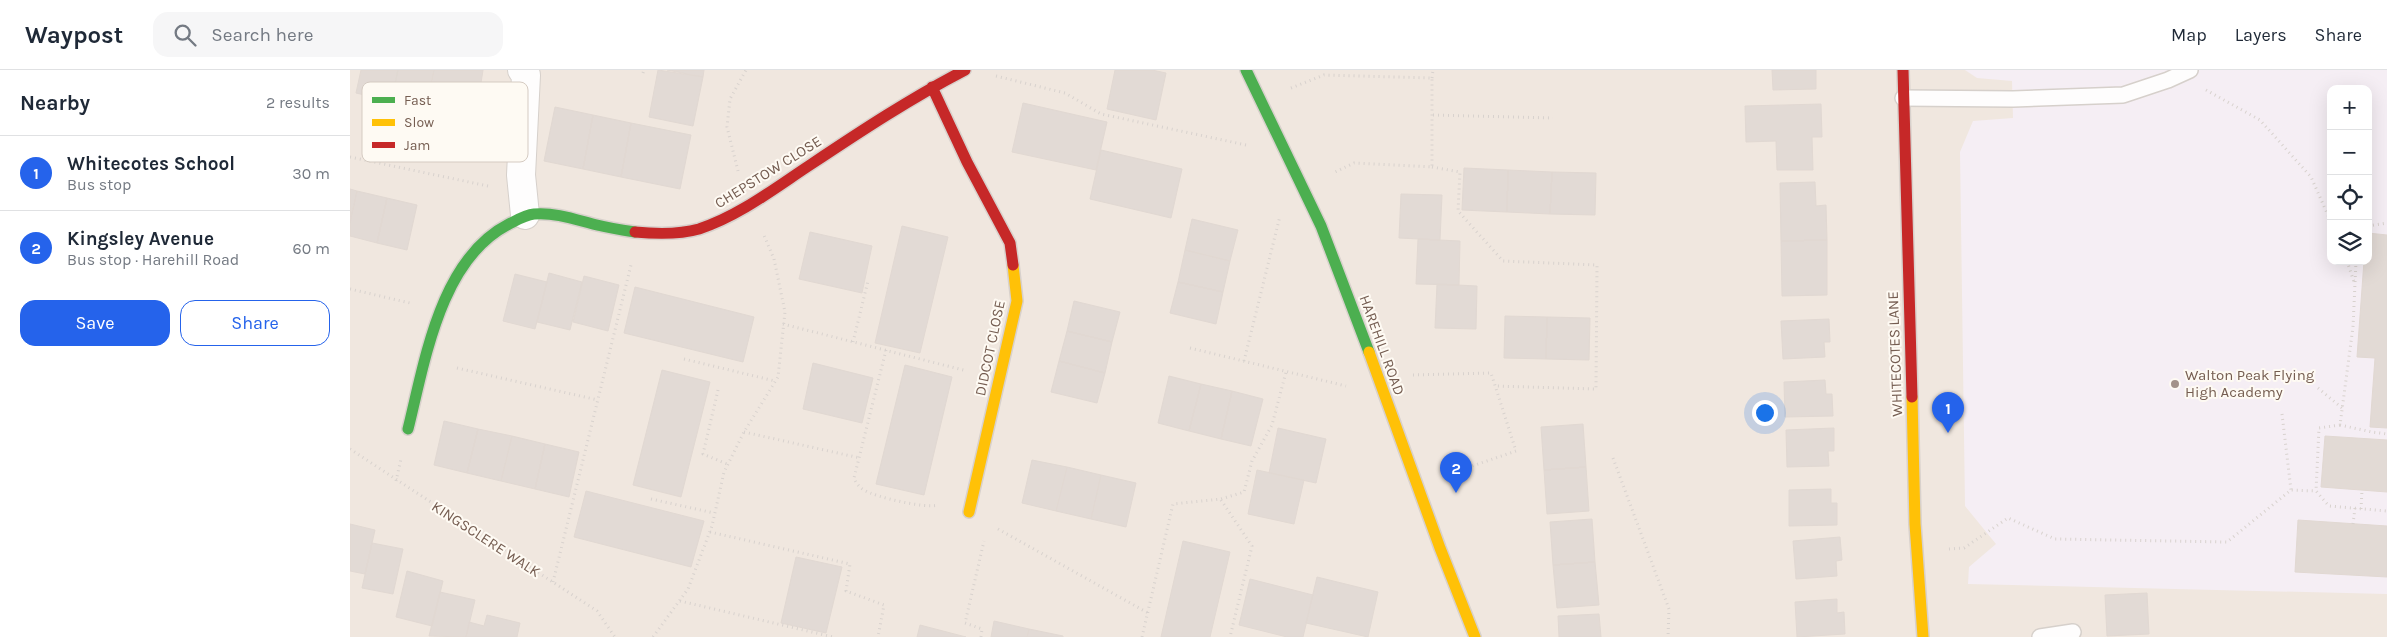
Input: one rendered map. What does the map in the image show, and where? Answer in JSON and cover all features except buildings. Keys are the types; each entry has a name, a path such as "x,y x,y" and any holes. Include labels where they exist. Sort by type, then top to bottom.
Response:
{"street":[{"name":"CHEPSTOW CLOSE","path":"408,429 440,310 458,270 491,234 523,204 588,224 659,235 686,234 710,225 751,203 932,87 965,70"},
{"name":"HAREHILL ROAD","path":"1246,70 1286,152 1342,278 1383,395 1475,637"},
{"name":"WHITECOTES LANE","path":"1903,70 1917,552 1923,637"},
{"name":"DIDCOT CLOSE","path":"932,87 967,162 1010,243 1017,301 968,512"},
{"path":"523,204 524,162"}],"lane":[{"path":"1903,98 2013,99 2123,95 2168,80 2190,70"},
{"path":"2040,637 2073,632"}],"path":[{"path":"653,637 688,589 710,532 727,464 778,376 785,312 774,259 734,162 727,126 730,99 746,70"},
{"path":"1432,70 1432,166"},
{"path":"990,74 1065,93 1101,114 1286,152"},
{"path":"1260,100 1324,75 1432,78"},
{"path":"2168,80 2183,94 2205,90 2260,120 2311,177 2330,220"},
{"path":"1433,115 1553,118"},
{"path":"365,162 523,204"},
{"path":"1302,187 1354,163 1432,166 1460,172 1458,211 1503,261 1597,265 1596,389 1495,386"},
{"path":"1244,361 1292,166"},
{"path":"2372,225 2387,223"},
{"path":"553,582 639,232"},
{"path":"2348,265 2355,284"},
{"path":"2340,425 2353,327 2356,265"},
{"path":"853,342 868,281"},
{"path":"350,289 440,310"},
{"path":"783,324 999,379"},
{"path":"1190,348 1383,395"},
{"path":"886,350 854,478 857,484 864,491 908,504 931,507 944,503 968,512 1148,613"},
{"path":"684,359 775,381"},
{"path":"426,361 598,400"},
{"path":"1142,637 1173,504 1221,499 1244,492 1252,461 1272,424 1286,372"},
{"path":"1376,376 1491,373 1516,451 1417,486"},
{"path":"2318,388 2342,408"},
{"path":"718,390 703,454 727,464"},
{"path":"2282,414 2291,490"},
{"path":"2387,434 2340,425 2319,428 2316,491 2328,506 2387,511"},
{"path":"744,432 860,458"},
{"name":"KINGSCLERE WALK","path":"350,449 597,611 616,637"},
{"path":"1613,458 1668,609 1668,637"},
{"path":"1917,552 1964,548 2008,518 2055,539 2227,542 2291,490 2316,491"},
{"path":"2361,509 2362,490"},
{"path":"651,499 714,513"},
{"path":"1221,499 1252,546 1230,637"},
{"path":"2353,524 2355,508"},
{"path":"981,637 982,628 966,623 988,523"},
{"path":"710,532 850,564 846,591 884,605 878,637"},
{"path":"680,601 833,637"}],"shaded area":[{"path":"350,70 2387,70 2387,637 350,637"},
{"name":"Walton Peak Flying High Academy","path":"1965,70 2387,70 2387,594 1968,584 1969,567 1996,544 1965,506 1960,152 1973,121 2013,118 2012,81 1977,78"}],"traffic: fast":[{"path":"1246,70 1321,226 1369,352"},
{"path":"408,429 429,343 439,314 451,286 466,261 486,240 509,224 534,214 558,215 635,232"}],"traffic: slow":[{"path":"969,512 1017,301 1013,265"},
{"path":"1369,352 1440,548 1475,637"},
{"path":"1912,397 1915,524 1923,637"}],"traffic: jam":[{"path":"635,232 659,234 683,232 699,229 728,217 756,201 886,115 965,70"},
{"path":"1903,70 1912,397"},
{"path":"932,87 967,162 1010,243 1013,265"}],"place":[{"name":"Walton Peak Flying High Academy","path":"2175,384"},
{"name":"Whitecotes School","path":"1948,433"},
{"name":"Kingsley Avenue","path":"1456,493"}]}
